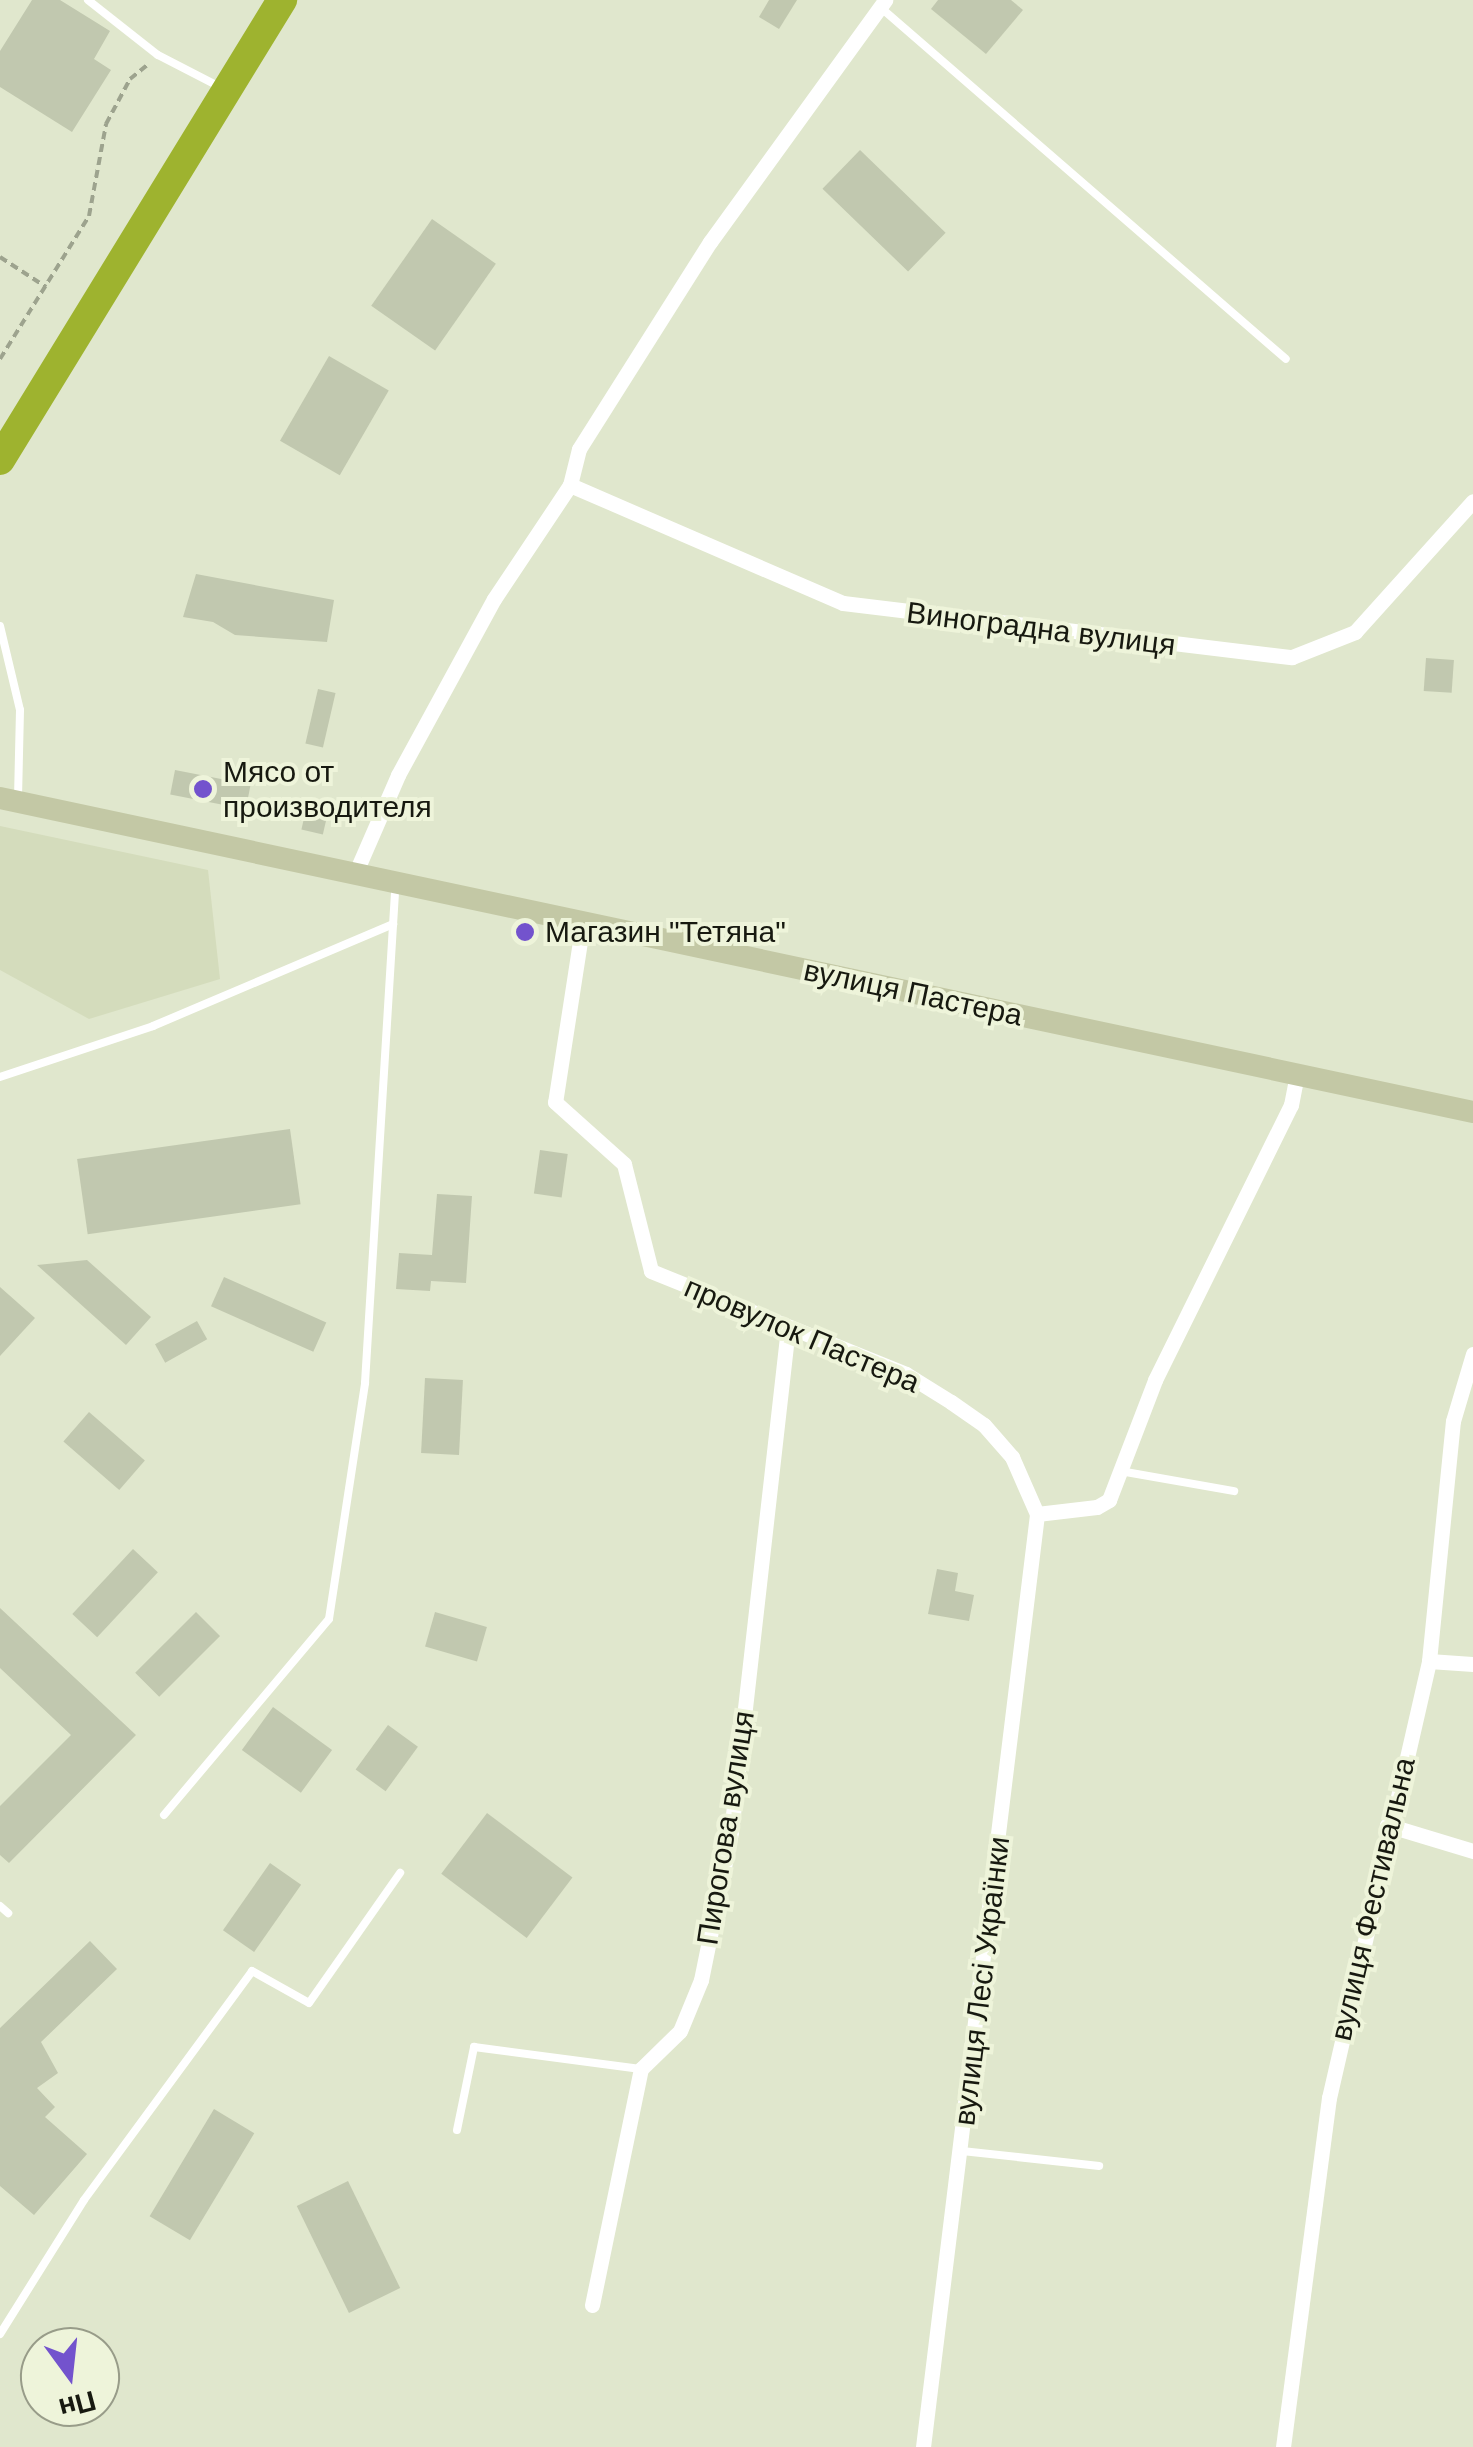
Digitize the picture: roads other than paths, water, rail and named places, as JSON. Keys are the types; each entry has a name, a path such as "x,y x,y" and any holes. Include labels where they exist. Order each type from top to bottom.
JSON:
{"highway":[{"path":"0,460 282,0"}],"street":[{"path":"355,874 398,775 494,599 570,484 579,449 710,242 882,4"},
{"name":"Виноградна вулиця","path":"570,484 843,603 1292,657 1355,632 1473,501"},
{"name":"вулиця Пастера","path":"9,800 1473,1112"},
{"name":"провулок Пастера","path":"583,922 554,1102 624,1164 651,1271 906,1374 984,1425 1012,1457 1037,1514"},
{"path":"1037,1514 1097,1508 1109,1500 1155,1380 1261,1172 1297,1075"},
{"name":"Пирогова вулиця","path":"641,2069 680,2031 701,1980 731,1832 788,1328"},
{"name":"вулиця Фестивальна","path":"1284,2447 1329,2098 1387,1825 1428,1661 1453,1421 1473,1354"},
{"name":"вулиця Лесі Українки","path":"924,2447 1037,1514"},
{"path":"1428,1661 1473,1664"},
{"path":"1387,1825 1473,1850"},
{"path":"592,2305 641,2069"}],"lane":[{"path":"88,0 158,56 226,90"},
{"path":"882,4 1286,359"},
{"path":"0,626 20,710 9,800"},
{"path":"164,1815 329,1619 365,1383 396,882"},
{"path":"0,1077 154,1026 393,924"},
{"path":"1120,1471 1234,1491"},
{"path":"0,2334 84,2200 252,1971 309,2003 400,1873"},
{"path":"0,1906 8,1913"},
{"path":"458,2130 474,2047 641,2069"},
{"path":"962,2151 1098,2166"}],"place":[{"name":"Мясо от производителя","path":"203,789"},
{"name":"Магазин \"Тетяна\"","path":"525,932"}]}
